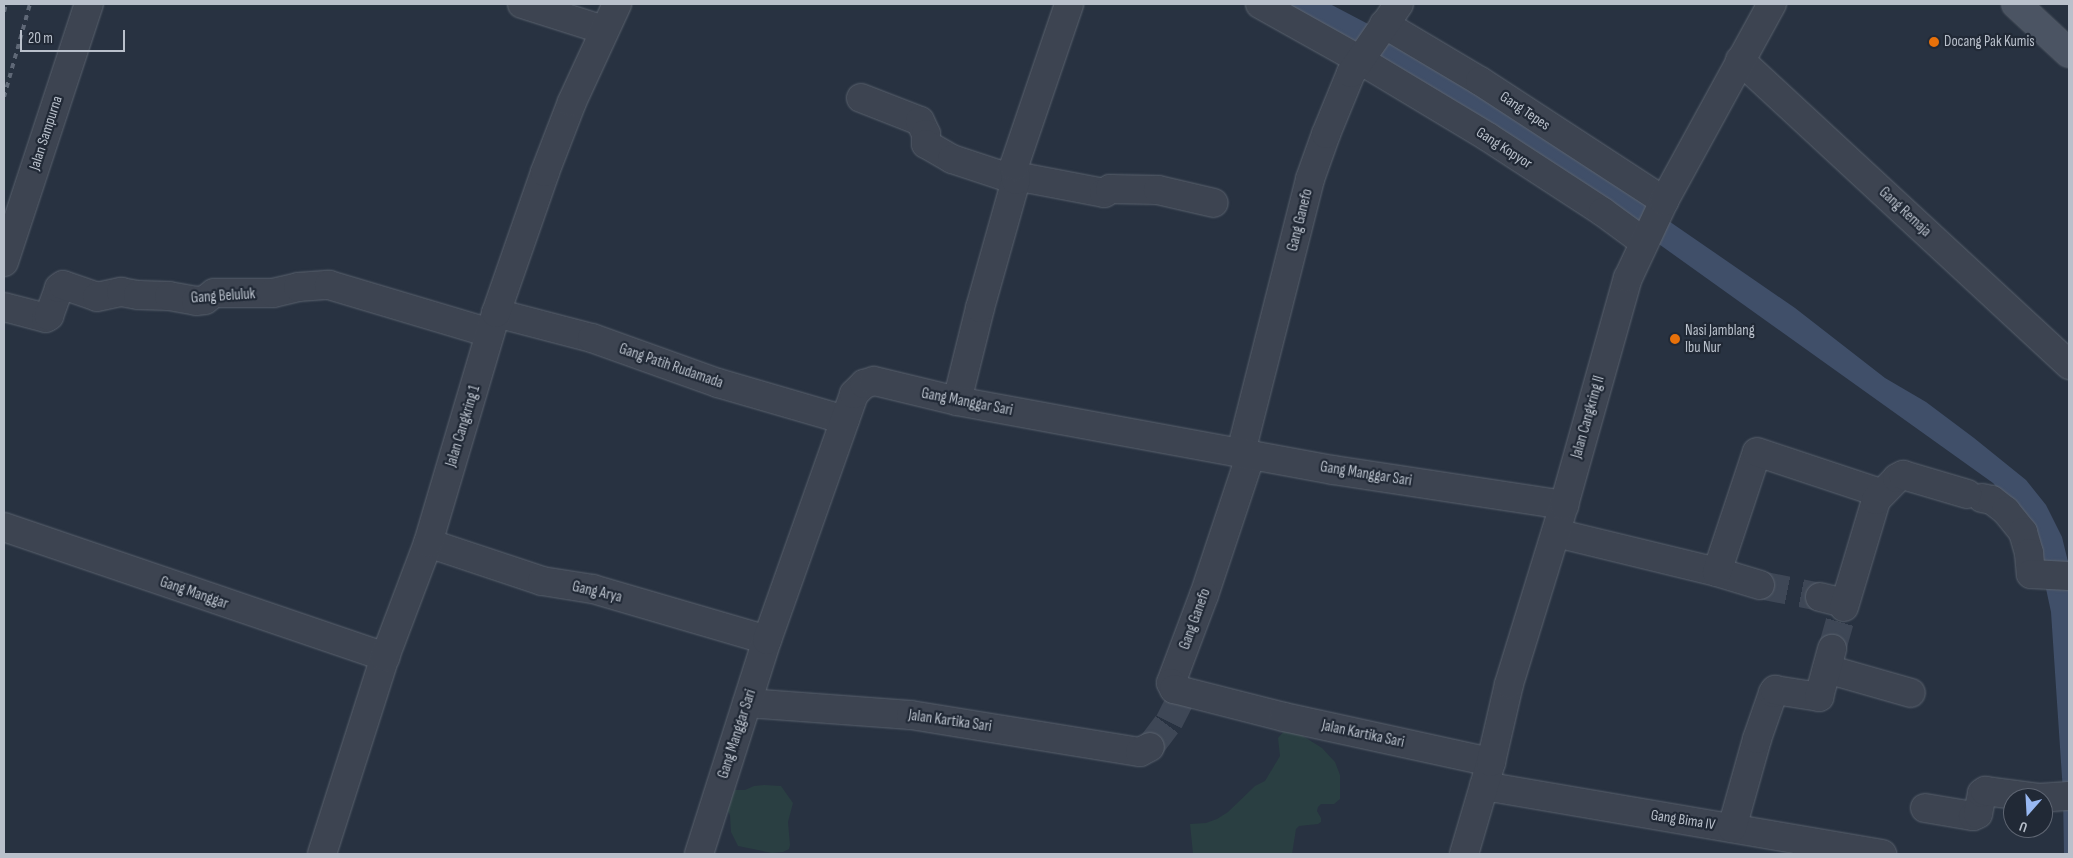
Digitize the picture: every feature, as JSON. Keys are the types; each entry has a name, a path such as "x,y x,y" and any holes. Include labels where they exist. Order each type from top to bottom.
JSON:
{"main road":[{"path":"2016,4 2069,53"}],"street":[{"name":"Jalan Sampurna","path":"4,262 89,4"},
{"path":"522,4 604,30"},
{"name":"Jalan Cangkring 1","path":"322,854 385,657 428,543 493,323 545,172 572,102 617,4"},
{"path":"957,401 980,308 1016,178 1014,166 1069,4"},
{"name":"Gang Kopyor","path":"1260,4 1362,56 1489,136 1645,240"},
{"name":"Jalan Cangkring II","path":"1464,854 1487,774 1509,684 1556,533 1628,278 1662,206 1772,4"},
{"name":"Gang Ganefo","path":"1182,696 1174,689 1171,683 1204,595 1246,453 1310,179 1343,91 1362,56 1388,19"},
{"name":"Gang Tepes","path":"1388,19 1509,105 1662,206"},
{"name":"Gang Remaja","path":"1740,60 2069,366"},
{"path":"861,98 920,121 926,134 926,144 952,159 1016,178 1104,193 1110,189 1158,190 1214,203"},
{"path":"1489,136 1509,105"},
{"name":"Gang Beluluk","path":"4,307 46,318 50,316 59,288 63,285 97,296 121,292 138,296 169,296 196,301 205,300 214,293 273,293 298,287 329,285 493,323"},
{"name":"Gang Patih Rudamada","path":"493,323 592,338 718,383 845,420"},
{"name":"Gang Manggar Sari","path":"699,854 767,640 854,394 864,384 874,381 957,401 1333,470 1564,505"},
{"path":"1717,572 1757,452 1759,451 1880,493"},
{"path":"1836,602 1876,500 1880,493 1903,475 1992,500 2006,511 2023,532 2029,553 2031,574 2056,576"},
{"name":"Gang Manggar","path":"4,527 385,657"},
{"path":"1556,533 1717,572 1760,585"},
{"name":"Gang Arya","path":"428,543 542,581 593,589 767,640"},
{"path":"1732,828 1757,739 1775,690 1817,698 1830,659 1911,693"},
{"name":"Jalan Kartika Sari","path":"1182,696 1487,774"},
{"name":"Jalan Kartika Sari","path":"747,703 911,715 1140,752 1150,747"},
{"name":"Gang Bima IV","path":"1487,774 1732,828 1882,854"},
{"path":"1926,808 1973,816 1978,814 1982,793 1985,791 2039,798 2065,796"}],"green space":[{"path":"1286,729 1298,733 1322,748 1335,762 1340,775 1340,799 1334,804 1321,804 1318,807 1317,811 1321,822 1299,826 1296,829 1292,854 1193,854 1190,824 1206,823 1217,819 1228,812 1255,786 1265,781 1280,756 1278,738"},
{"path":"754,786 781,786 793,803 788,822 790,845 789,849 783,852 772,853 738,846 731,832 730,815 725,806 729,794 735,790 745,790"}],"water":[{"path":"1282,4 1330,4 1370,25 1525,122 1795,308 1885,378 1926,402 2026,480 2046,505 2062,537 2069,566 2069,854 2064,854 2063,792 2051,612 2036,542 2009,501 1993,483 1635,227"}],"tunnel":[{"path":"1760,585 1820,597"},
{"path":"1832,649 1844,607"},
{"path":"1150,747 1169,722 1181,698"}],"railway":[{"path":"4,12 6,4"},
{"path":"4,97 30,4"}],"place":[{"name":"Docang Pak Kumis","path":"1934,42"},
{"name":"Nasi Jamblang Ibu Nur","path":"1675,339"}]}
